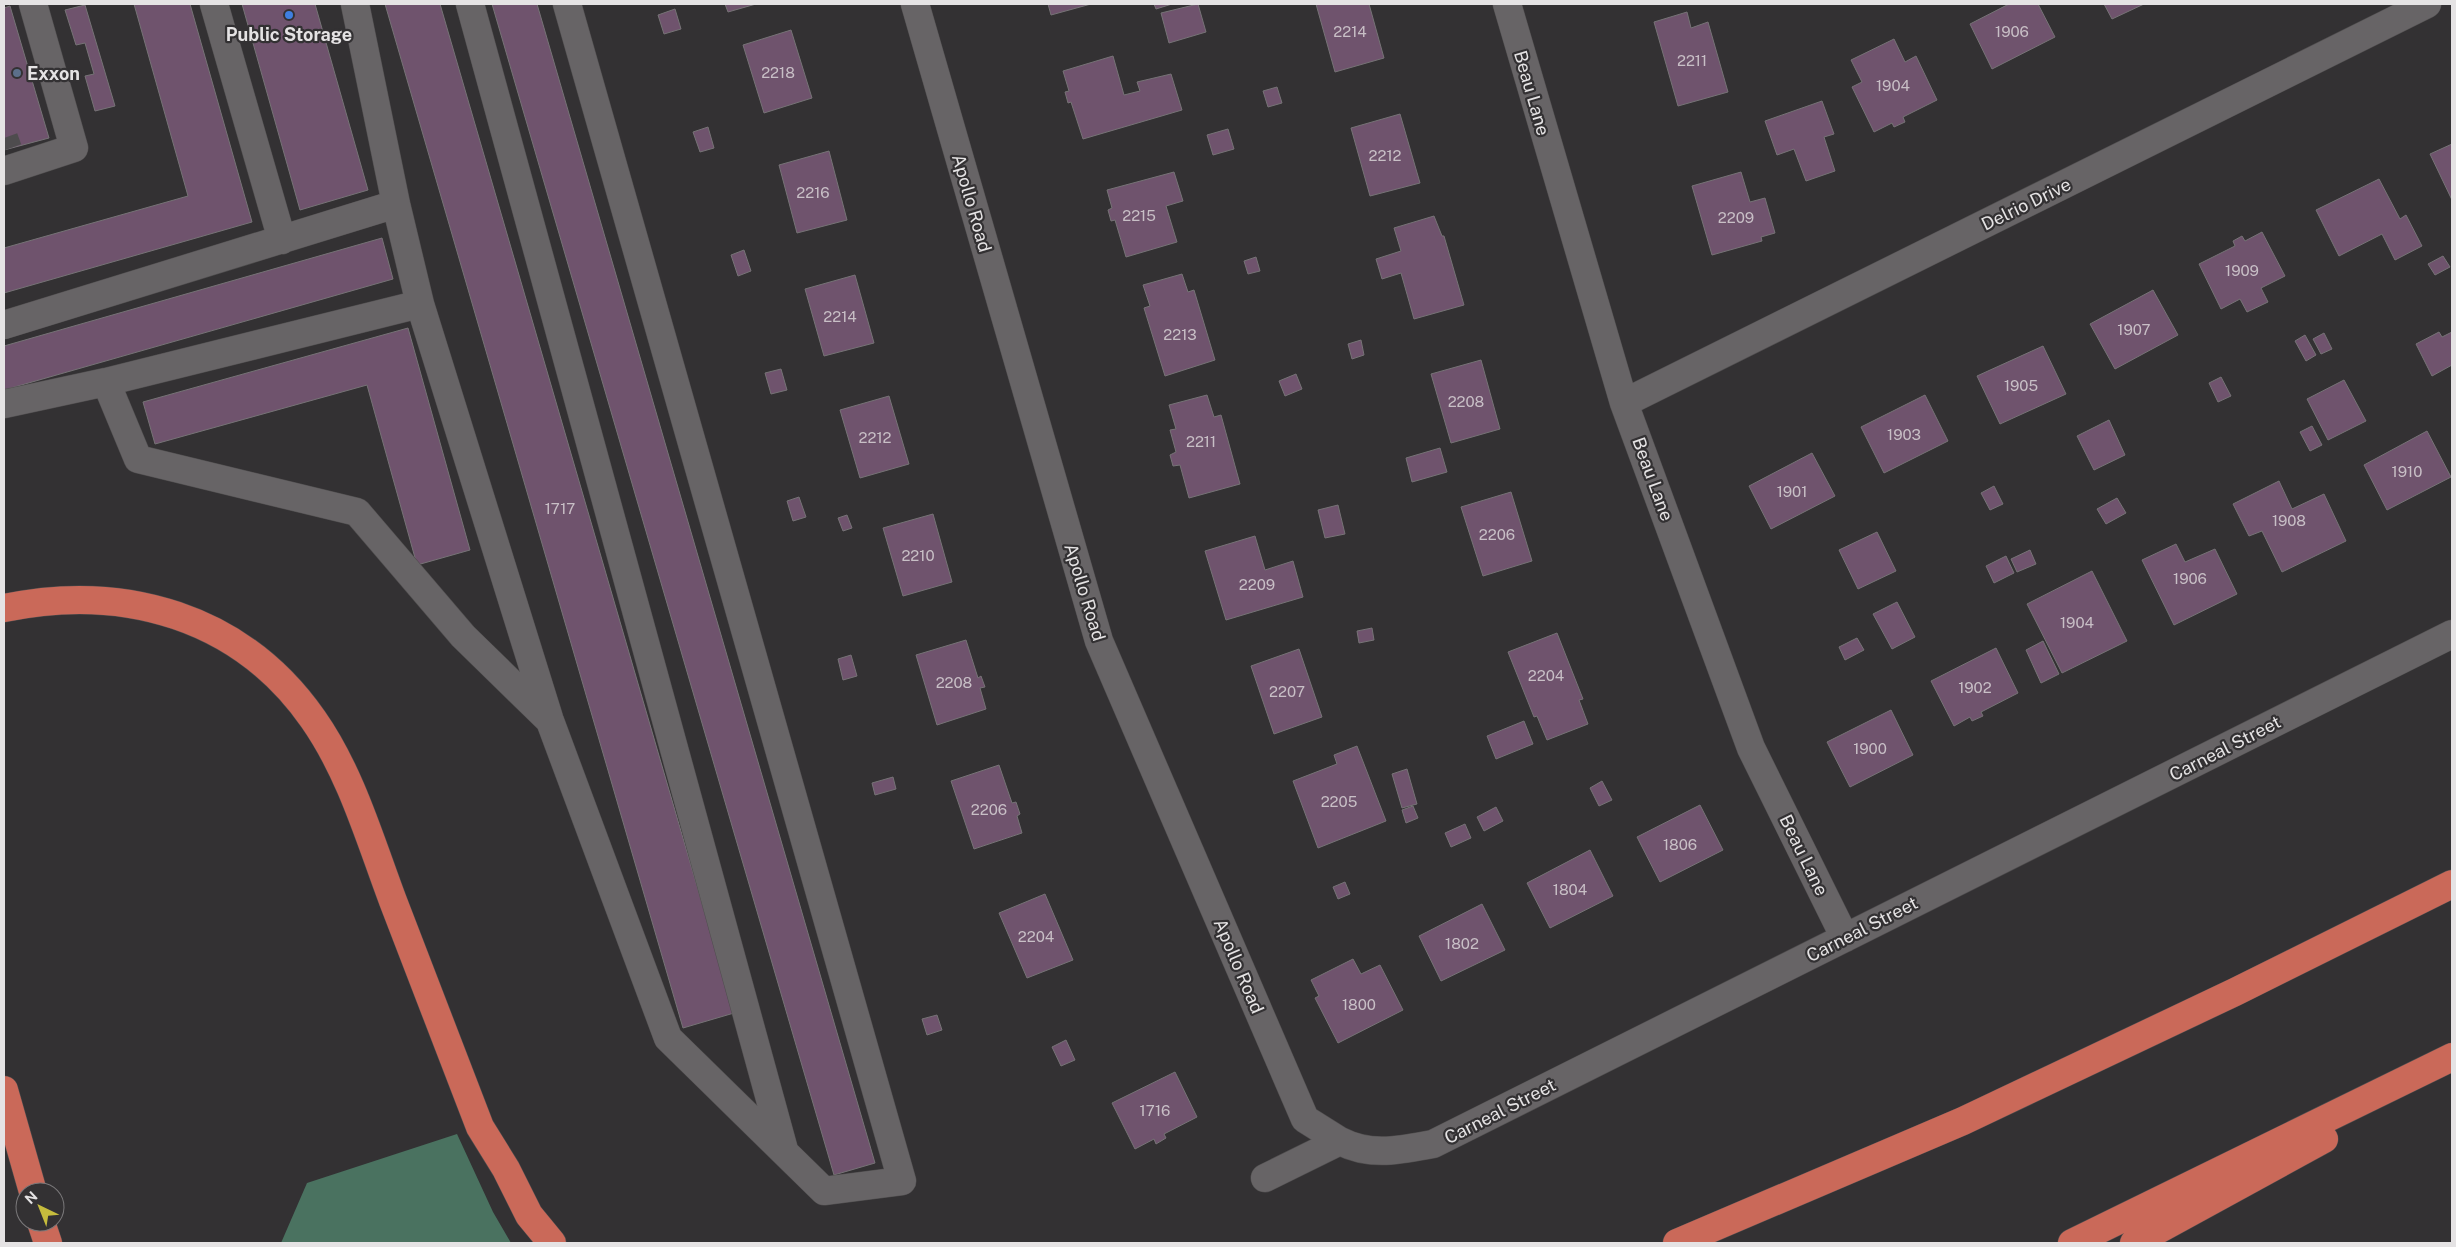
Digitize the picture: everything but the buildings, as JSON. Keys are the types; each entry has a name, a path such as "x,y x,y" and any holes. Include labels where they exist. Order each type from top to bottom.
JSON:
{"highway":[{"path":"4,608 62,600 99,600 134,604 168,612 222,635 247,651 293,695 323,736 353,796 480,1127 506,1169 529,1215 552,1243"},
{"path":"1677,1243 1963,1122 2235,992 2452,884"},
{"path":"2072,1243 2452,1057"},
{"path":"2134,1243 2316,1144 2452,1065"},
{"path":"4,1090 30,1182"}],"street":[{"path":"8,163 74,148 33,4"},
{"path":"214,4 282,240"},
{"path":"354,4 396,204 420,304 550,721 668,1038 824,1191 902,1181 567,4"},
{"path":"470,4 785,1152"},
{"name":"Apollo Road","path":"915,4 1099,641 1305,1119 1340,1141"},
{"name":"Beau Lane","path":"1507,4 1624,403 1752,748 1845,938"},
{"name":"Delrio Drive","path":"1624,403 2427,4"},
{"path":"4,325 396,204"},
{"path":"4,404 106,382 420,304"},
{"path":"106,382 138,459 357,512 463,636 550,721"},
{"name":"Carneal Street","path":"1340,1141 1353,1148 1383,1153 1433,1144 2452,634"},
{"path":"1265,1178 1340,1141"}],"green space":[{"path":"457,1134 493,1212 511,1243 281,1243 307,1183"}],"tunnel":[{"path":"4,138 8,149"}],"place":[{"name":"Public Storage","path":"289,15"},
{"name":"Exxon","path":"17,73"}]}
